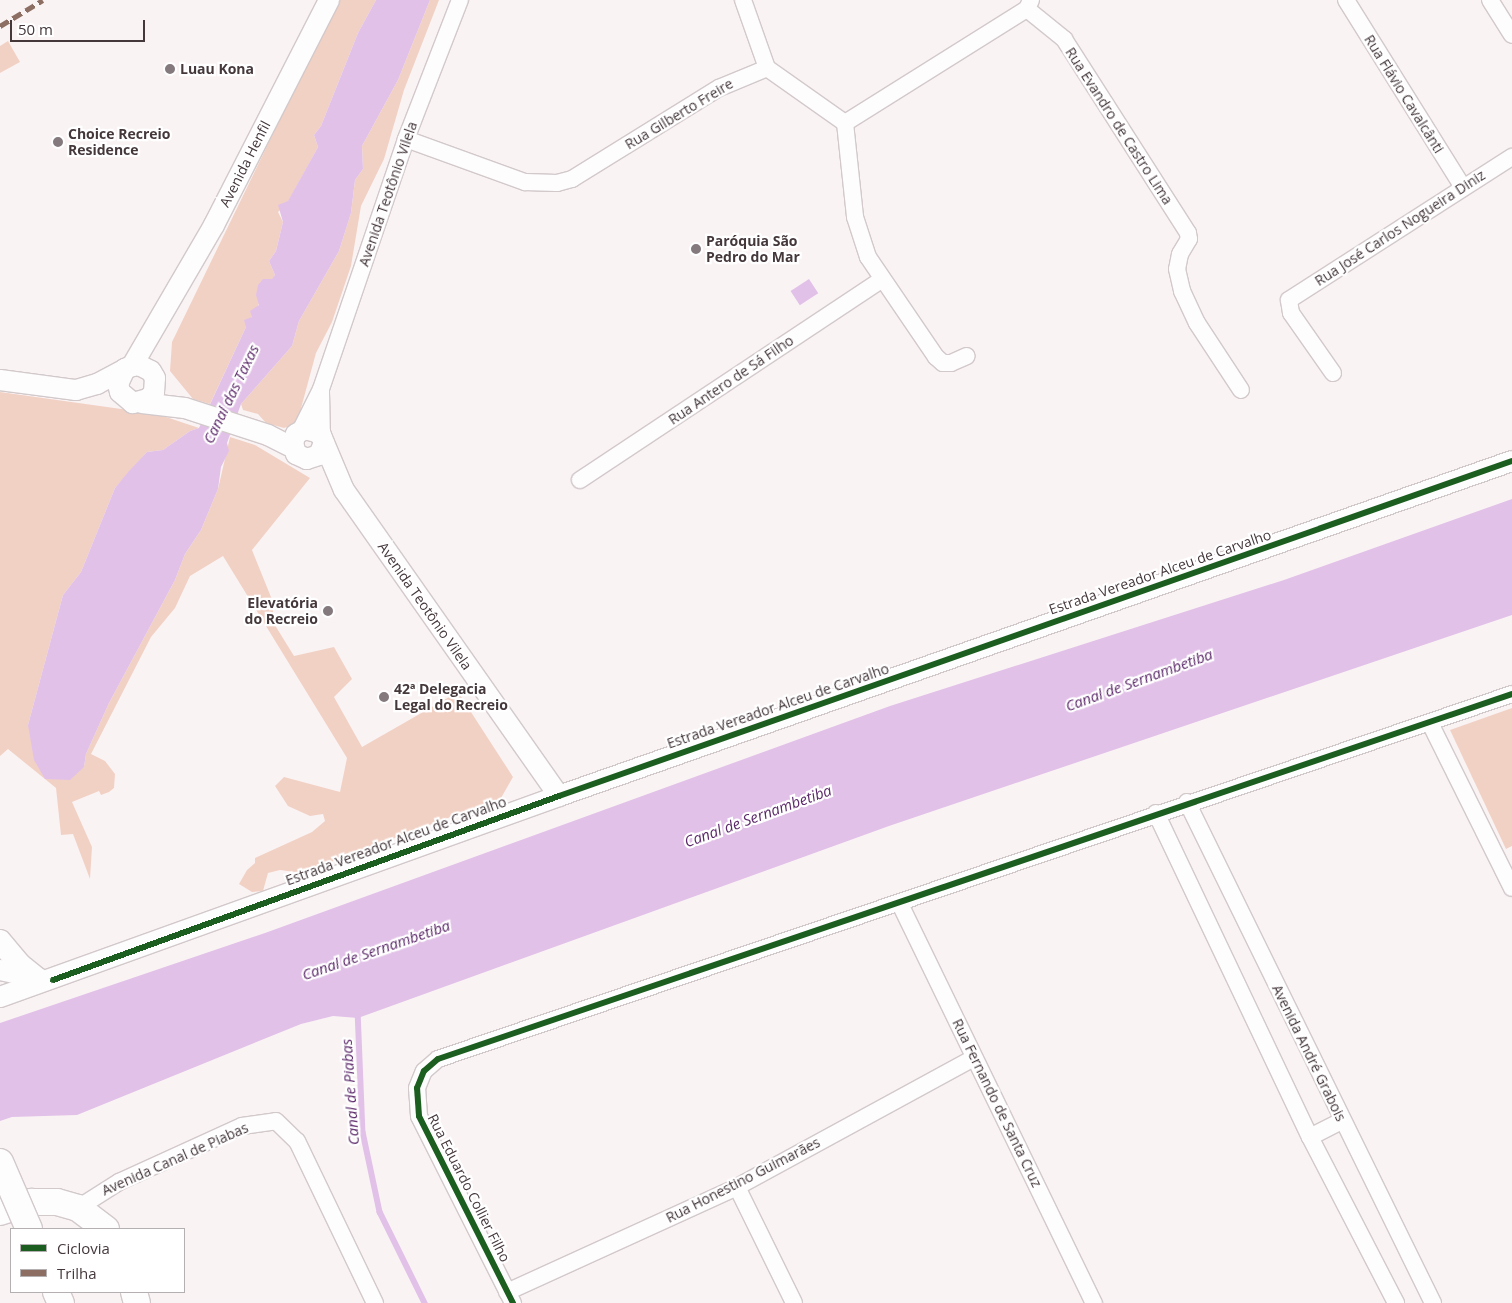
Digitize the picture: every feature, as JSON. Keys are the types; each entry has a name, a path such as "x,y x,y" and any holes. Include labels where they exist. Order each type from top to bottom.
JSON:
{"highway":[{"path":"0,1162 30,1228"},
{"path":"0,1212 31,1202 57,1202 78,1208 105,1228"}],"main road":[{"path":"0,941 19,964 45,979"}],"street":[{"name":"Avenida Henfil","path":"0,380 76,390 97,384 128,367 158,326 214,225 329,0"},
{"name":"Avenida Teotônio Vilela","path":"460,0 406,139 321,389 299,443 344,490 559,796"},
{"path":"743,0 767,68 845,123 855,217 868,258 881,280 943,363 967,356"},
{"name":"Rua Flávio Cavalcânti","path":"1346,0 1463,187"},
{"path":"1490,0 1512,36"},
{"path":"845,123 1029,4"},
{"name":"Rua Evandro de Castro Lima","path":"1029,4 1064,39 1188,234 1189,239 1180,254 1177,269 1186,299 1197,323 1241,390"},
{"name":"Rua Gilberto Freire","path":"406,139 524,182 558,183 572,179 719,88 767,68"},
{"name":"Rua José Carlos Nogueira Diniz","path":"1333,373 1292,313 1289,300 1512,157"},
{"name":"Rua Antero de Sá Filho","path":"580,480 881,280"},
{"name":"Avenida Henfil","path":"153,375 156,362 158,326"},
{"path":"194,410 139,365 128,367 118,384 120,392 133,402 194,410 299,443 319,455 323,440 310,429 299,443"},
{"path":"142,402 154,393 153,375"},
{"name":"Avenida Teotônio Vilela","path":"321,389 323,440 344,490"},
{"name":"Estrada Vereador Alceu de Carvalho","path":"0,997 45,979 559,796 1512,460"},
{"path":"900,904 1187,802 1430,723 1512,694"},
{"path":"1430,723 1507,863 1512,888"},
{"name":"Avenida André Grabois","path":"1187,802 1341,1121 1433,1303"},
{"path":"1156,813 1310,1137 1396,1303"},
{"name":"Rua Fernando de Santa Cruz","path":"900,904 1094,1303"},
{"name":"Rua Eduardo Collier Filho","path":"510,1298 419,1116 417,1088 424,1071 438,1059 900,904"},
{"path":"0,970 45,979"},
{"name":"Rua Honestino Guimarães","path":"510,1298 737,1187 974,1058"},
{"name":"Avenida Canal de Piabas","path":"78,1208 119,1182 242,1126 276,1121 297,1141 375,1303"},
{"path":"1310,1137 1341,1121"},
{"path":"737,1187 794,1303"}],"shaded area":[{"path":"338,0 376,0 358,33 321,126 314,135 318,147 288,202 278,212 283,222 276,251 269,261 275,275 246,327 210,404 193,399 170,371 172,342"},
{"path":"430,0 439,0 404,90 384,159 361,206 351,266 332,322 316,353 297,423 284,428 266,423 258,414 243,410 241,404 292,346 299,321 339,251 351,213 355,180 363,169 362,146 398,80"},
{"path":"8,41 20,62 0,73 0,46"},
{"path":"0,392 157,414 199,428 190,431 163,450 147,452 115,488 81,572 63,595 28,725 84,767 86,754 109,703 175,580 185,554 201,530 218,489 230,437 255,445 310,478 252,550 273,602 273,622 294,656 334,647 352,679 334,697 362,747 458,692 513,777 501,798 302,873 280,870 268,873 263,891 252,892 239,884 247,870 255,863 255,858 312,832 325,821 323,814 310,816 288,806 275,786 284,777 340,792 347,758 223,556 190,576 175,608 151,637 91,754 105,761 115,774 114,788 109,792 101,795 99,791 72,802 92,847 90,879 73,834 61,835 56,788 8,749 0,756"},
{"path":"1512,708 1512,846 1506,849 1450,730"}],"water":[{"name":"Canal das Taxas","path":"376,0 430,0 398,80 362,146 363,169 355,180 351,213 339,251 299,321 292,346 241,404 227,443 229,451 221,467 218,489 201,530 185,554 175,580 109,703 86,754 84,767 70,780 45,779 34,760 28,725 63,595 81,572 115,488 147,452 163,450 190,431 199,428 246,327 244,320 252,317 250,311 259,305 256,295 258,285 263,279 272,279 275,275 269,261 276,251 283,222 278,205 288,201 318,147 314,135 321,126 358,33"},
{"path":"809,279 818,293 800,305 791,291"},
{"name":"Canal de Sernambetiba","path":"1512,499 1512,615 889,826 358,1018 333,1016 301,1024 77,1115 12,1117 0,1121 0,1023 265,933 890,706 1284,580"}],"waterway":[{"name":"Canal de Piabas","path":"358,1010 363,1132 380,1212 425,1303"}],"marked path":[{"path":"0,26 43,0"}],"cycle path":[{"path":"53,980 559,796 1512,461"},
{"path":"513,1303 419,1116 417,1088 424,1071 438,1059 1512,694"}],"place":[{"name":"Luau Kona","path":"170,69"},
{"name":"Choice Recreio Residence","path":"58,142"},
{"name":"Paróquia São Pedro do Mar","path":"696,249"},
{"name":"Elevatória do Recreio","path":"328,611"},
{"name":"42ª Delegacia Legal do Recreio","path":"384,697"}]}
